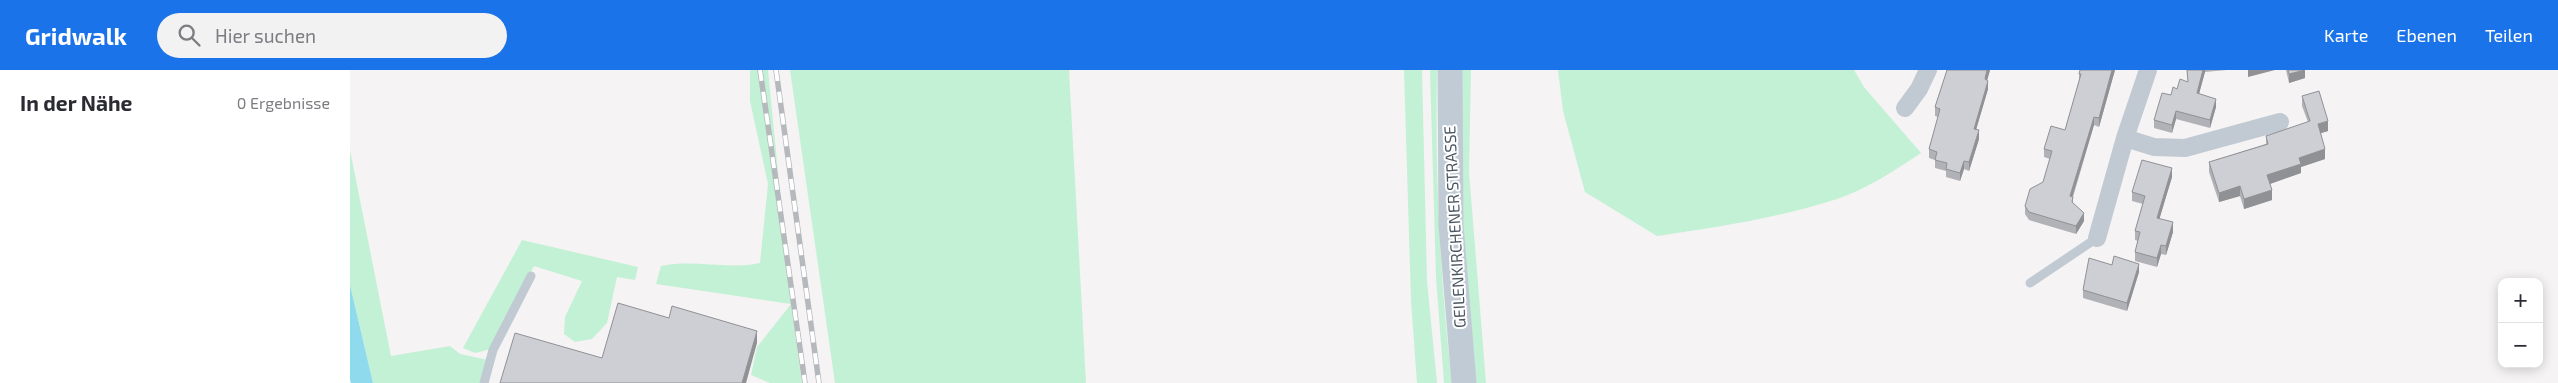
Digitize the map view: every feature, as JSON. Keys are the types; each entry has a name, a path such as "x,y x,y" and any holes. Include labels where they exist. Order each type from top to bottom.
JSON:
{"main road":[{"name":"GEILENKIRCHENER STRASSE","path":"1450,70 1451,225 1464,383"}],"street":[{"path":"1905,108 1928,70"},
{"path":"2097,238 2125,138 2148,70"},
{"path":"2125,138 2154,147 2185,148 2280,122"}],"lane":[{"path":"2030,283 2097,238"},
{"path":"484,383 493,350 531,276"}],"green space":[{"path":"750,70 768,70 791,304 656,284 661,266 673,264 748,265 760,263 768,184 750,101"},
{"path":"790,70 1069,70 1086,383 835,383"},
{"path":"1404,70 1422,70 1427,281 1437,383 1417,383 1411,301"},
{"path":"1430,70 1437,70 1439,227 1452,383 1444,383 1436,277"},
{"path":"1461,70 1471,70 1469,172 1486,383 1473,383 1460,223"},
{"path":"1558,70 1854,70 1864,87 1921,153 1870,185 1815,206 1770,217 1657,236 1585,192 1563,111"},
{"path":"350,150 391,356 450,346 460,354 488,360 489,383 373,383 350,285"},
{"path":"522,240 638,267 635,280 617,277 607,323 592,339 575,342 564,334 565,317 582,281 534,266 491,349 475,353 463,348"},
{"path":"791,304 802,383 770,383 751,375 757,347"}],"water":[{"path":"350,285 373,383 351,383 350,380"}],"building":[{"path":"1947,70 1987,70 1985,79 1988,81 1974,129 1979,130 1969,162 1964,161 1960,173 1946,169 1947,163 1935,160 1937,152 1929,149 1940,109 1935,107"},
{"path":"2080,70 2112,70 2099,118 2094,117 2070,196 2073,197 2072,202 2084,213 2076,226 2029,212 2025,206 2030,189 2043,182 2052,151 2044,149 2051,126 2065,130 2081,74 2079,74"},
{"path":"2187,70 2203,70 2197,93 2216,99 2210,120 2176,111 2172,125 2154,120 2162,93 2171,95 2173,87 2177,89 2180,79 2188,82"},
{"path":"2288,70 2305,70 2289,74"},
{"path":"2319,91 2328,121 2318,124 2325,149 2299,158 2301,164 2267,175 2272,190 2244,199 2240,186 2219,193 2209,162 2268,144 2266,136 2310,121 2302,96"},
{"path":"2142,160 2172,168 2157,218 2173,222 2166,246 2161,245 2157,258 2135,252 2140,232 2135,231 2145,196 2132,192"},
{"path":"2114,256 2139,264 2127,303 2083,290 2089,258 2112,265"},
{"path":"618,303 669,318 672,306 757,331 742,383 500,383 515,333 602,358"}],"railway":[{"path":"760,70 805,383"},
{"path":"776,70 819,383"}]}
